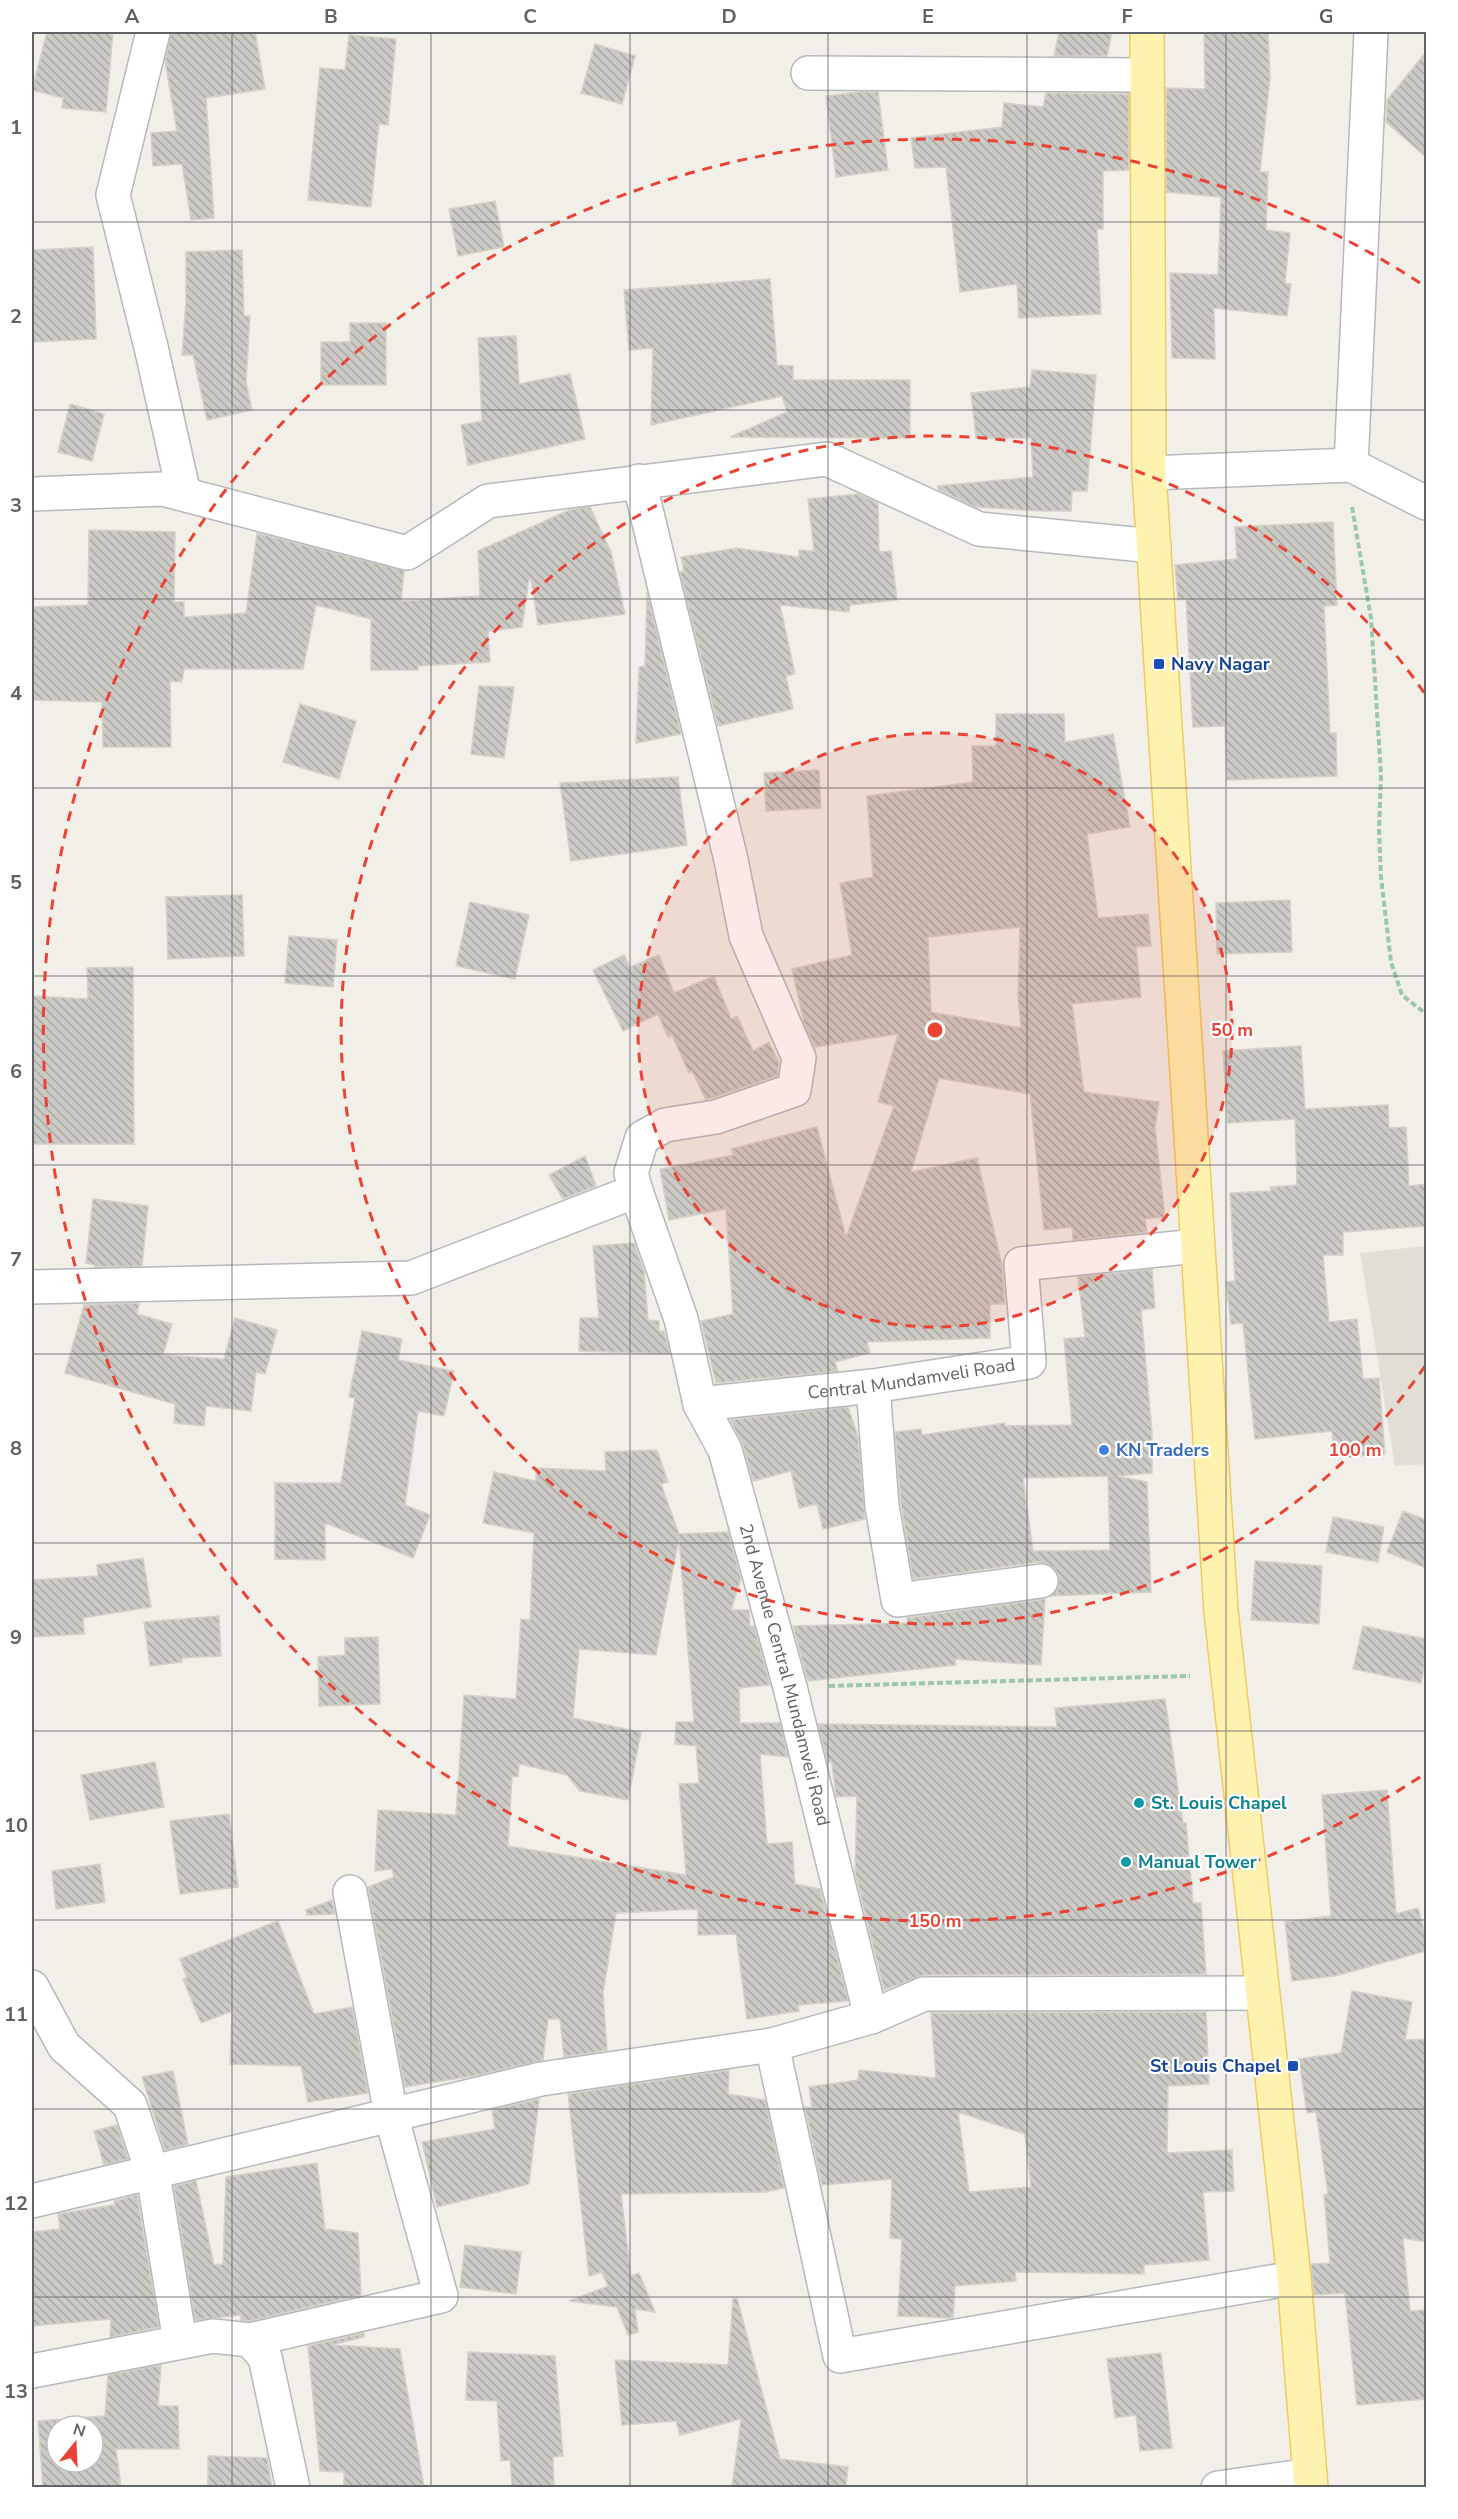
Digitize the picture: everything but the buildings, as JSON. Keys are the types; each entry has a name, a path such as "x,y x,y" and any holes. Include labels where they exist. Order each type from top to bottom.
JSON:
{"main road":[{"path":"1147,32 1149,473 1197,1246 1227,1675 1294,2278 1311,2481"}],"street":[{"path":"153,32 113,195 151,347 184,494"},
{"path":"1344,466 1371,32"},
{"path":"808,73 1146,75"},
{"path":"32,494 163,489 407,553 488,501 827,459 979,529 1154,546"},
{"path":"1149,473 1344,466 1426,503"},
{"name":"2nd Avenue Central Mundamveli Road","path":"639,482 731,860 746,936 799,1058 794,1090 716,1116 665,1125 642,1138 631,1173 681,1319 700,1404 725,1450 790,1687 871,2017"},
{"path":"32,1287 411,1278 636,1191"},
{"name":"Central Mundamveli Road","path":"700,1404 873,1386 1029,1362 1021,1264 1197,1246"},
{"path":"873,1386 882,1506 898,1600 1041,1581"},
{"path":"32,2371 213,2336 250,2340 441,2296 391,2115 350,1892"},
{"path":"32,1987 64,2046 130,2105 153,2174 180,2342"},
{"path":"32,2201 153,2174 541,2079 772,2045 871,2017 924,1994 1262,1993"},
{"path":"772,2045 840,2356 1294,2278"},
{"path":"250,2340 265,2357 293,2487"},
{"path":"1218,2487 1311,2481"}],"path":[{"path":"1344,466 1371,618 1381,775 1379,830 1381,877 1390,962 1402,995 1426,1014"},
{"path":"790,1687 1227,1675"}],"shaded area":[{"path":"1426,1246 1426,1464 1395,1466 1360,1253"}],"place":[{"name":"Navy Nagar","path":"1159,664"},
{"name":"KN Traders","path":"1104,1450"},
{"name":"St. Louis Chapel","path":"1139,1803"},
{"name":"Manual Tower","path":"1126,1862"},
{"name":"St Louis Chapel","path":"1293,2066"}]}
